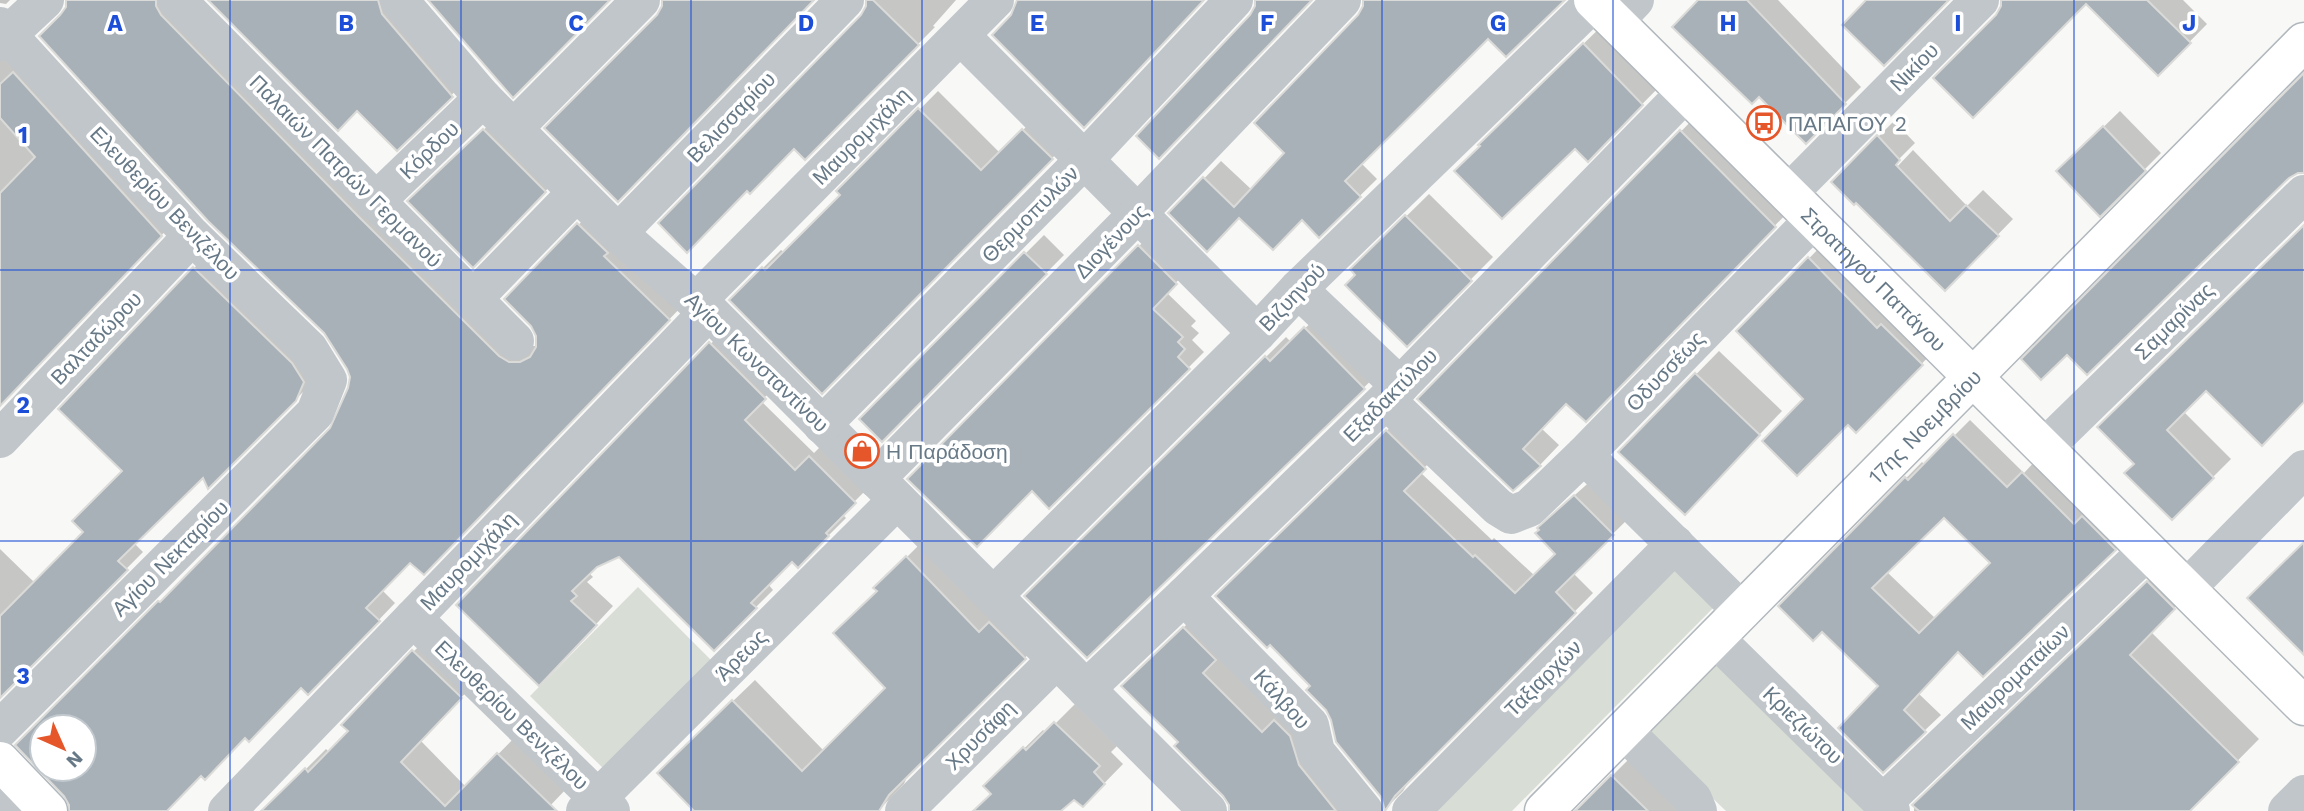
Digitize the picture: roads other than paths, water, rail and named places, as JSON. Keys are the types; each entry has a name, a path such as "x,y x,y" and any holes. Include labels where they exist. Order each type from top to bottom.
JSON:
{"street":[{"path":"3,34 45,0"},
{"name":"Παλαιών Πατρών Γερμανού","path":"177,0 515,341"},
{"name":"Αγίου Κωνσταντίνου","path":"399,0 483,98 576,193 703,306 1208,811"},
{"path":"514,128 641,0"},
{"name":"Βελισσαρίου","path":"618,233 845,0"},
{"name":"Μαυρομιχάλη","path":"227,811 413,618 703,306 995,0"},
{"name":"Θερμοπυλών","path":"822,425 1085,159 1234,0"},
{"name":"Διογένους","path":"887,489 1139,213 1342,0"},
{"name":"Νικίου","path":"1801,206 1980,0"},
{"name":"Στρατηγού Παπάγου","path":"1609,6 1685,92 2304,706"},
{"name":"Βιζυηνού","path":"993,596 1298,289 1609,6"},
{"name":"Ελευθερίου Βενιζέλου","path":"3,34 192,236 309,349 328,380"},
{"path":"961,36 1257,333"},
{"name":"17ης Νοεμβρίου","path":"1544,811 2304,42"},
{"name":"Εξαδακτύλου","path":"1086,689 1393,393 1685,92"},
{"name":"Κόρδου","path":"375,202 483,98"},
{"path":"473,299 576,193"},
{"name":"Σαμαρίνας","path":"2043,448 2304,194"},
{"name":"Οδυσσέως","path":"1393,393 1498,507 1511,515 1529,508 1584,454 1801,206"},
{"name":"Βαλταδώρου","path":"0,439 192,236"},
{"path":"1298,289 1393,393"},
{"name":"Αγίου Νεκταρίου","path":"0,729 315,413 328,380"},
{"path":"1584,454 1742,611"},
{"path":"2186,589 2304,469"},
{"name":"Άρεως","path":"598,807 887,489"},
{"name":"Ταξιαρχών","path":"1411,811 1675,544"},
{"name":"Μαυροματαίων","path":"1887,807 2147,551"},
{"name":"Κάλβου","path":"1184,596 1310,725 1316,752 1364,811"},
{"name":"Ελευθερίου Βενιζέλου","path":"413,618 598,807"},
{"name":"Κριεζιώτου","path":"1715,638 1887,807"},
{"name":"Χρυσάφη","path":"904,811 1056,660"},
{"path":"1623,730 1693,799 1698,811"},
{"path":"2287,811 2304,794"}],"place":[{"name":"ΠΑΠΑΓΟΥ 2","path":"1764,123"},
{"name":"Η Παράδοση","path":"862,451"}]}
